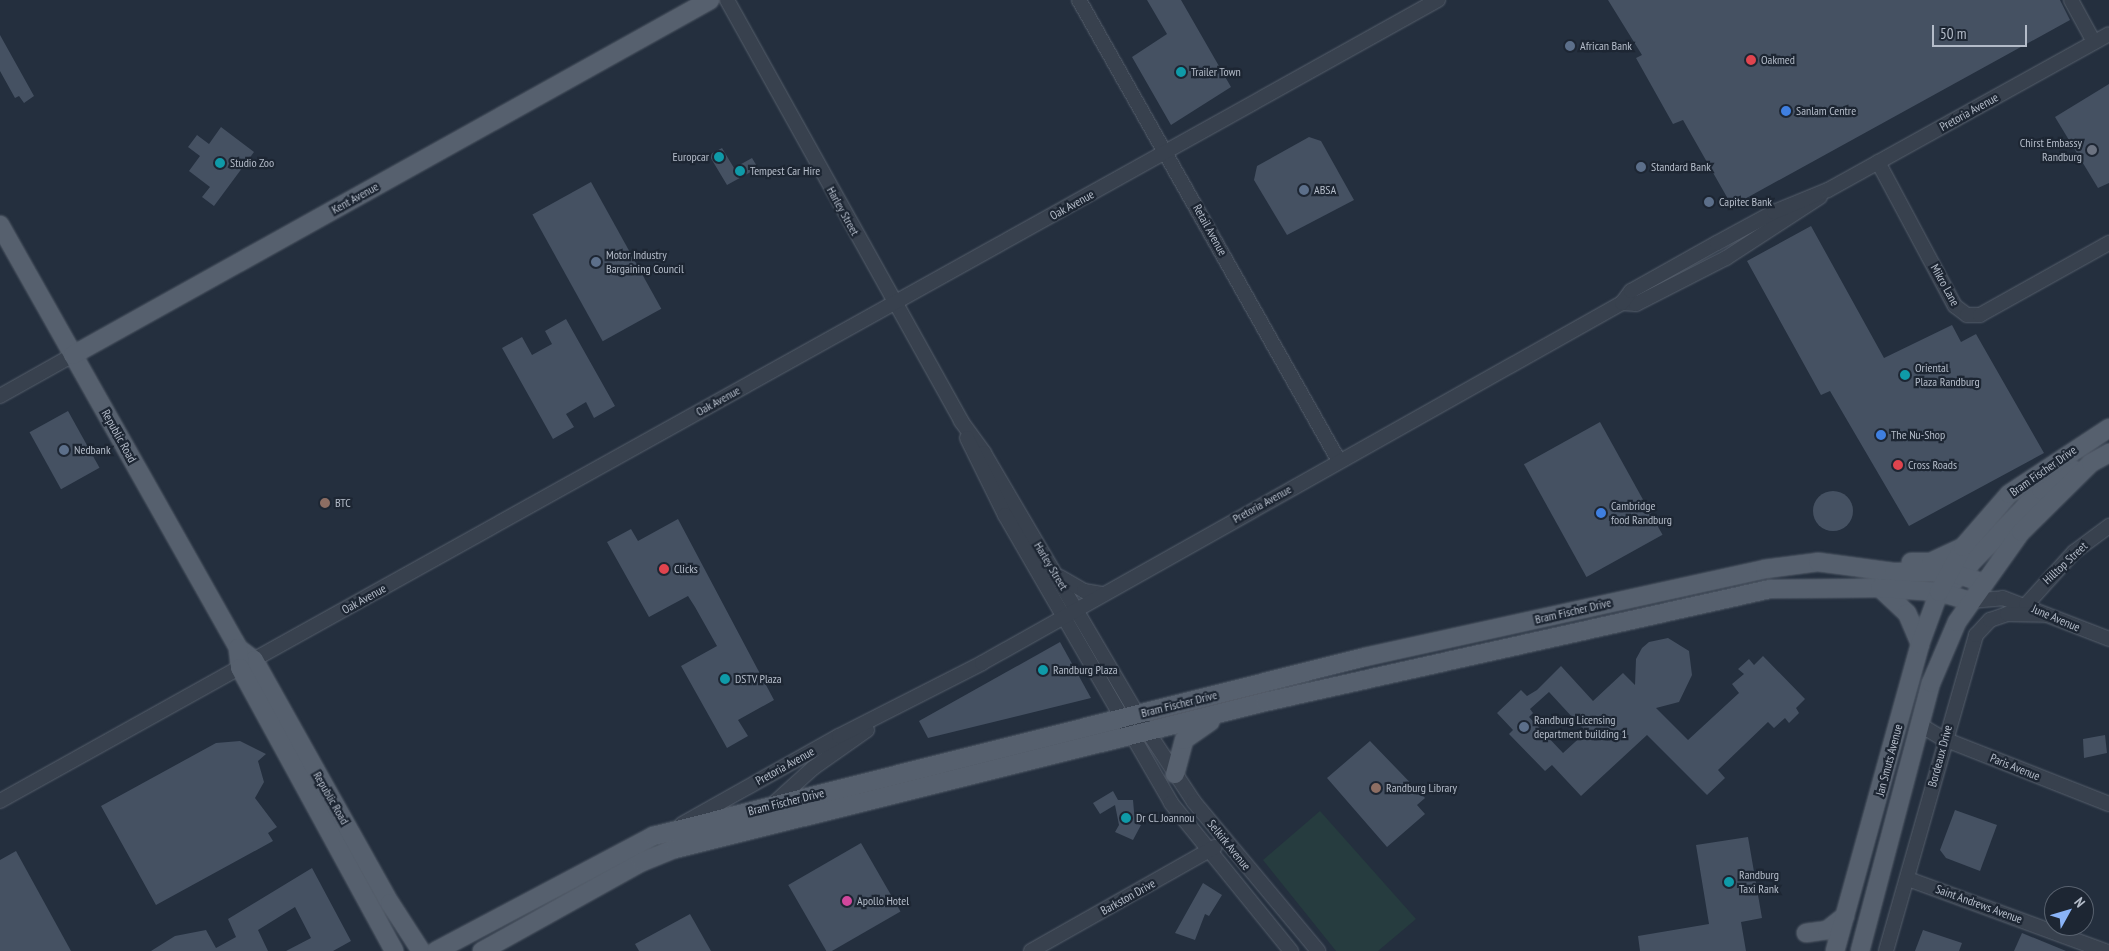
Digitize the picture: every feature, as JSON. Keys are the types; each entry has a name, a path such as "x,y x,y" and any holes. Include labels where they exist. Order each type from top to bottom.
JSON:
{"main road":[{"name":"Kent Avenue","path":"73,356 710,0"},
{"name":"Republic Road","path":"0,225 247,664 390,904 421,951"},
{"name":"Bram Fischer Drive","path":"1956,574 1963,547 2009,494 2109,428"},
{"name":"Bram Fischer Drive","path":"436,951 634,845 670,831 1365,657 1765,568 1818,562 1894,572 1956,574 1983,583 2021,532 2091,463 2109,453"},
{"path":"1956,574 2041,490 2091,463"},
{"path":"1818,562 1930,562 1963,547"},
{"name":"Jan Smuts Avenue","path":"1835,951 1920,644 1939,592 1956,574"},
{"name":"Jan Smuts Avenue","path":"1860,951 1922,726 1931,683 1944,647 1983,583"},
{"name":"Bram Fischer Drive","path":"482,951 642,862 749,829 1129,735 1770,589 1880,588 1939,592 1971,600"},
{"path":"1880,588 1907,614 1920,644"},
{"name":"Republic Road","path":"247,664 394,951"},
{"path":"1175,774 1184,740 1226,714"},
{"path":"1806,934 1827,930 1845,916"}],"street":[{"name":"Harley Street","path":"727,0 961,421 984,453 1148,732"},
{"name":"Retail Avenue","path":"1079,0 1168,153 1339,461"},
{"path":"2071,0 2094,42"},
{"name":"Oak Avenue","path":"0,800 894,303 1168,153 1438,1"},
{"name":"Pretoria Avenue","path":"670,831 839,736 902,706 1622,303 1636,304 1726,258 1789,221 1828,190 2109,34"},
{"name":"Mikro Lane","path":"1878,162 1955,306 1967,316 1980,315 2109,243"},
{"name":"Kent Avenue","path":"0,396 73,356"},
{"name":"Harley Street","path":"961,421 975,458 1120,719"},
{"name":"Hilltop Street","path":"2026,605 2074,552 2109,526"},
{"path":"1055,573 1077,588 1102,594"},
{"name":"June Avenue","path":"1983,583 2004,598 2026,605 2109,640"},
{"name":"June Avenue","path":"1971,600 2004,598"},
{"name":"Bordeaux Drive","path":"1886,951 1908,879 1944,739 1976,635 1990,620 2007,614 2046,615"},
{"name":"Pretoria Avenue","path":"749,829 813,768 902,706"},
{"name":"Selkirk Avenue","path":"1120,719 1171,804 1208,852 1291,951"},
{"name":"Paris Avenue","path":"1922,726 1944,739 2109,804"},
{"name":"Selkirk Avenue","path":"1148,732 1175,774 1224,840 1318,951"},
{"name":"Barkston Drive","path":"1031,951 1208,852 1224,840"},
{"name":"Saint Andrews Avenue","path":"1908,879 2105,951"}],"green space":[{"path":"1320,811 1416,919 1378,951 1336,951 1263,860"}],"building":[{"name":"Trailer Town","path":"1147,0 1181,0 1231,87 1171,125 1132,57 1167,34"},
{"name":"Sanlam Centre","path":"1608,0 2060,0 2070,20 1732,206 1683,120 1673,124 1636,58 1642,55"},
{"path":"0,35 34,96 24,103 19,96 15,98 0,71"},
{"name":"Chirst Embassy Randburg","path":"2109,84 2109,183 2098,188 2055,117"},
{"name":"Studio Zoo","path":"221,127 254,152 214,206 202,197 210,187 189,171 200,156 188,147 197,135 209,144"},
{"name":"ABSA","path":"1309,137 1321,141 1354,200 1287,235 1254,180 1257,166"},
{"path":"722,148 734,168 752,158 758,168 727,185 709,155"},
{"name":"Motor Industry Bargaining Council","path":"591,182 661,309 603,341 532,214"},
{"name":"Oriental Plaza Randburg","path":"1811,226 1884,358 1952,325 1961,342 1976,334 2044,453 1909,526 1830,391 1821,395 1747,261"},
{"path":"566,319 615,406 594,418 586,402 566,414 574,427 553,439 502,348 522,337 532,355 552,344 545,331"},
{"name":"Nedbank","path":"68,411 100,468 61,489 30,432"},
{"name":"Cambridge food Randburg","path":"1600,422 1663,535 1586,577 1524,464"},
{"path":"1837,491 1844,494 1850,500 1853,511 1852,519 1844,528 1837,531 1829,531 1822,528 1814,519 1813,507 1816,500 1825,492"},
{"path":"678,519 774,700 738,720 748,736 727,748 681,666 717,646 695,607 688,596 649,617 607,542 631,529 638,541"},
{"path":"1668,638 1689,651 1692,675 1679,702 1656,708 1688,740 1739,693 1732,684 1744,674 1738,669 1749,659 1754,665 1763,656 1805,699 1796,708 1799,713 1789,723 1785,718 1774,728 1768,722 1718,770 1725,778 1707,795 1647,735 1581,796 1552,765 1545,771 1509,734 1513,730 1497,713 1521,690 1527,696 1537,690 1561,666 1593,701 1623,673 1635,685 1636,659 1642,648 1649,642","holes":["1549,692 1586,732 1563,753 1529,717 1533,713 1530,709"]},
{"name":"Randburg Plaza","path":"1060,642 1091,698 928,738 919,721"},
{"path":"2105,735 2107,753 2084,758 2083,739"},
{"path":"240,741 266,754 258,761 264,782 255,798 277,827 268,833 273,841 156,905 101,806 216,743"},
{"name":"Randburg Library","path":"1370,741 1425,798 1417,805 1425,814 1387,847 1327,778"},
{"name":"Dr CL Joannou","path":"1113,791 1118,800 1133,800 1135,823 1141,825 1133,840 1115,832 1119,825 1115,805 1100,814 1093,803"},
{"path":"1955,810 1997,825 1980,871 1946,858 1940,850"},
{"name":"Randburg Taxi Rank","path":"1748,837 1762,918 1741,922 1746,951 1640,951 1638,936 1709,924 1696,845"},
{"name":"Apollo Hotel","path":"861,843 900,911 832,951 826,951 788,885"},
{"path":"16,851 71,951 0,951 0,860"},
{"path":"312,868 351,941 333,951 286,951 311,938 295,907 258,930 268,951 151,951 175,936 206,930 216,948 236,937 228,919"},
{"path":"1203,883 1222,895 1209,916 1205,914 1195,940 1175,933"},
{"path":"690,914 711,951 639,951 635,944"},
{"path":"1923,930 1962,943 1959,951 1915,951"},
{"path":"2022,933 2066,951 2014,951"}],"place":[{"name":"African Bank","path":"1570,46"},
{"name":"Oakmed","path":"1751,60"},
{"name":"Trailer Town","path":"1181,72"},
{"name":"Sanlam Centre","path":"1786,111"},
{"name":"Chirst Embassy Randburg","path":"2092,150"},
{"name":"Europcar","path":"719,157"},
{"name":"Studio Zoo","path":"220,163"},
{"name":"Standard Bank","path":"1641,167"},
{"name":"Tempest Car Hire","path":"740,171"},
{"name":"ABSA","path":"1304,190"},
{"name":"Capitec Bank","path":"1709,202"},
{"name":"Motor Industry Bargaining Council","path":"596,262"},
{"name":"Oriental Plaza Randburg","path":"1905,375"},
{"name":"The Nu-Shop","path":"1881,435"},
{"name":"Nedbank","path":"64,450"},
{"name":"Cross Roads","path":"1898,465"},
{"name":"BTC","path":"325,503"},
{"name":"Cambridge food Randburg","path":"1601,513"},
{"name":"Clicks","path":"664,569"},
{"name":"Randburg Plaza","path":"1043,670"},
{"name":"DSTV Plaza","path":"725,679"},
{"name":"Randburg Licensing department building 1","path":"1524,727"},
{"name":"Randburg Library","path":"1376,788"},
{"name":"Dr CL Joannou","path":"1126,818"},
{"name":"Randburg Taxi Rank","path":"1729,882"},
{"name":"Apollo Hotel","path":"847,901"}]}
